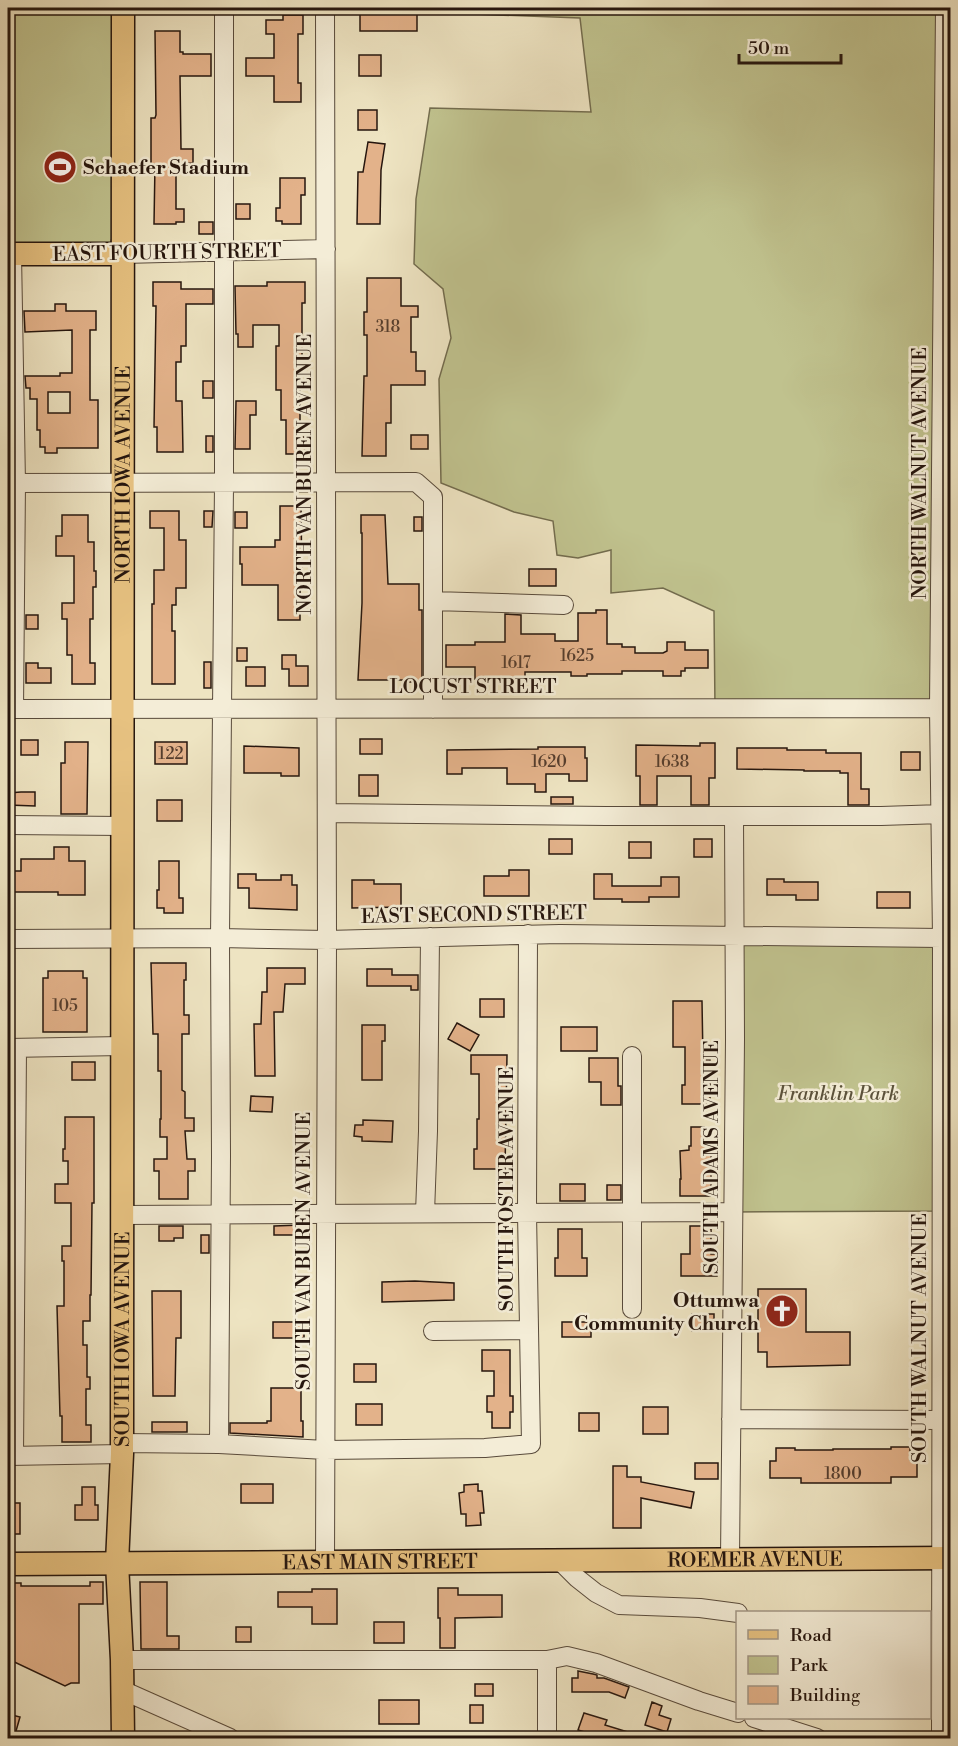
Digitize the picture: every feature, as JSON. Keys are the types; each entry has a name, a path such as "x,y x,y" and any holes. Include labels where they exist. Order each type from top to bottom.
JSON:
{"main road":[{"name":"NORTH IOWA AVENUE","path":"122,940 123,8"},
{"name":"EAST FOURTH STREET","path":"10,254 123,254"},
{"name":"SOUTH IOWA AVENUE","path":"122,940 122,1448 117,1563 123,1738"},
{"name":"ROEMER AVENUE","path":"559,1560 946,1558"},
{"name":"EAST MAIN STREET","path":"8,1564 559,1560"}],"street":[{"path":"219,1444 225,252 224,8"},
{"name":"NORTH VAN BUREN AVENUE","path":"325,8 327,940"},
{"name":"NORTH WALNUT AVENUE","path":"942,938 939,708 945,8"},
{"name":"EAST FOURTH STREET","path":"123,254 326,249"},
{"path":"10,254 11,710"},
{"path":"12,483 416,482 433,497 433,709"},
{"path":"433,601 564,604"},
{"name":"LOCUST STREET","path":"11,710 939,708"},
{"path":"327,813 734,816 942,814"},
{"name":"SOUTH ADAMS AVENUE","path":"730,1559 734,816"},
{"path":"8,825 122,826"},
{"name":"EAST SECOND STREET","path":"8,939 327,940 528,934 942,938"},
{"name":"SOUTH FOSTER AVENUE","path":"325,1450 484,1448 531,1444 527,1213 528,934"},
{"path":"424,1214 428,1131 430,937"},
{"name":"SOUTH WALNUT AVENUE","path":"941,1738 940,1670 946,1558 941,1420 946,1147 942,938"},
{"name":"SOUTH VAN BUREN AVENUE","path":"325,1562 327,940"},
{"path":"122,1046 12,1048 11,1456 219,1444 325,1450"},
{"path":"632,1056 633,1309"},
{"path":"122,1215 733,1212"},
{"path":"433,1331 529,1330"},
{"path":"731,1419 941,1420"},
{"path":"559,1560 596,1593 619,1605 700,1608 736,1613"},
{"path":"122,1660 547,1660 567,1656 596,1663 736,1712"},
{"path":"547,1660 547,1738"},
{"path":"122,1690 230,1738"},
{"path":"757,1719 817,1738"}],"green space":[{"name":"Schaefer Stadium","path":"8,8 112,8 112,238 110,244 8,248"},
{"path":"460,8 950,8 950,710 939,708 715,708 714,611 663,588 611,593 611,550 578,558 557,555 553,521 514,512 441,483 439,379 451,338 443,289 414,264 416,199 430,108 591,112 580,18 473,14"},
{"name":"Franklin Park","path":"734,935 942,938 941,1211 733,1212"}],"building":[{"path":"360,14 417,14 417,31 360,31"},
{"path":"283,15 303,15 303,34 298,34 298,83 301,83 301,102 274,102 274,76 246,76 246,58 274,58 274,34 266,34 266,20 283,20"},
{"path":"155,31 180,31 180,52 183,54 211,54 211,76 180,76 181,149 193,149 193,163 176,164 176,209 184,209 184,222 176,222 176,224 154,224 155,164 151,164 151,118 155,118 156,115"},
{"path":"359,55 381,55 381,76 359,76"},
{"path":"358,110 377,110 377,130 358,130"},
{"path":"368,142 385,144 381,170 380,224 357,224 358,172 363,172"},
{"path":"280,178 305,178 305,195 301,195 301,224 282,224 282,221 276,221 276,208 280,208"},
{"path":"236,204 250,204 250,219 236,219"},
{"path":"199,222 213,222 213,234 199,234"},
{"path":"367,278 401,278 401,306 418,306 418,317 411,317 411,352 416,352 416,371 425,371 425,385 391,385 391,423 386,423 386,456 362,456 364,376 367,376 367,335 364,335 364,312 367,312"},
{"path":"153,282 181,282 181,289 213,289 213,304 186,304 186,346 181,346 181,362 176,362 176,401 182,401 183,452 157,452 157,427 154,427 156,306 153,306"},
{"path":"267,282 305,282 305,303 302,303 302,356 300,356 300,437 305,437 305,454 286,454 286,420 281,420 281,390 276,390 276,346 279,346 279,325 253,325 253,347 238,347 235,286 267,286"},
{"path":"55,304 66,304 66,311 96,311 96,330 90,330 90,400 98,400 98,448 57,448 57,453 45,453 45,447 40,447 40,430 37,430 37,399 30,399 30,388 26,388 25,376 60,376 60,373 72,373 72,330 25,332 24,311 55,311","holes":["48,392 70,392 70,413 48,413"]},
{"path":"203,381 213,381 213,398 203,398"},
{"path":"236,401 256,401 256,415 250,415 250,449 235,449"},
{"path":"411,435 428,435 428,449 411,449"},
{"path":"206,436 213,436 213,452 206,452"},
{"path":"280,506 301,506 300,620 278,620 278,585 242,585 240,547 275,547 275,540 280,540"},
{"path":"150,511 179,511 179,540 186,540 186,588 176,588 176,605 172,605 172,631 175,631 175,684 152,684 154,570 164,570 164,528 150,528"},
{"path":"204,511 213,511 212,527 204,527"},
{"path":"235,512 247,512 247,528 235,528"},
{"path":"62,515 88,515 88,542 94,542 96,587 93,587 93,619 90,619 90,663 95,663 95,684 72,684 72,655 67,655 67,619 62,619 62,603 74,603 74,556 56,556 56,536 62,536"},
{"path":"361,515 385,515 388,584 419,584 419,610 422,610 422,682 358,680 362,603"},
{"path":"414,517 422,517 422,531 414,531"},
{"path":"529,569 556,569 556,586 529,586"},
{"path":"596,610 607,610 607,644 635,647 635,653 663,653 667,651 667,642 685,642 685,650 708,650 708,668 685,668 685,671 681,671 681,676 663,676 663,671 622,671 622,674 587,674 587,676 571,676 571,672 525,672 525,677 475,679 475,667 446,667 446,645 505,642 505,614 521,615 521,634 555,634 555,641 578,641 578,613 596,613"},
{"path":"26,615 38,615 38,629 26,629"},
{"path":"237,648 247,648 247,661 237,661"},
{"path":"282,655 296,655 296,666 308,666 308,686 289,686 289,669 282,669"},
{"path":"204,662 211,662 211,688 204,688"},
{"path":"26,663 38,663 38,668 51,668 51,683 26,683"},
{"path":"246,667 265,667 265,686 246,686"},
{"path":"360,739 382,739 382,754 360,754"},
{"path":"21,740 38,740 38,755 21,755"},
{"path":"65,742 88,742 87,814 61,814 61,763 65,763"},
{"path":"155,742 187,742 187,764 155,764"},
{"path":"700,743 715,743 715,778 709,778 709,805 691,805 691,776 657,776 657,805 640,805 640,776 636,776 636,745 700,746"},
{"path":"244,746 299,748 299,776 281,776 281,773 244,773"},
{"path":"538,747 585,747 587,781 569,781 569,774 546,774 546,792 535,792 535,784 507,784 507,768 462,768 462,774 447,774 447,750 538,749"},
{"path":"737,748 787,748 787,750 826,750 826,753 861,753 861,789 869,789 869,805 848,805 848,773 737,769"},
{"path":"901,752 920,752 920,770 901,770"},
{"path":"359,775 378,775 378,796 359,796"},
{"path":"35,792 35,806 8,805 8,793"},
{"path":"551,797 573,797 573,804 551,804"},
{"path":"157,800 182,800 182,821 157,821"},
{"path":"549,839 572,839 572,854 549,854"},
{"path":"694,839 712,839 712,857 694,857"},
{"path":"629,842 651,842 651,858 629,858"},
{"path":"54,847 69,847 69,861 85,861 85,895 58,895 58,892 8,892 8,871 21,871 21,859 54,859"},
{"path":"159,861 179,861 179,898 183,898 183,913 164,913 164,908 157,908"},
{"path":"509,870 529,870 529,896 484,896 484,876 509,876"},
{"path":"238,874 256,874 256,880 281,880 281,875 292,875 292,885 297,885 297,910 249,908 249,888 238,888"},
{"path":"594,874 612,874 612,886 661,886 661,877 679,877 679,897 649,897 649,902 594,899"},
{"path":"767,879 784,879 784,882 818,882 818,900 796,900 796,895 767,895"},
{"path":"352,880 374,880 374,884 401,884 401,907 352,908"},
{"path":"877,892 910,892 910,908 877,908"},
{"path":"151,963 186,963 184,1015 189,1015 189,1034 182,1034 182,1090 185,1092 185,1118 194,1118 194,1131 185,1131 187,1159 195,1159 195,1171 188,1171 188,1199 159,1199 159,1171 154,1171 154,1159 167,1159 167,1137 160,1137 161,1071 158,1071 158,1034 153,1034"},
{"path":"267,968 305,968 305,984 285,984 283,1012 274,1012 275,1076 255,1076 254,1024 261,1024 262,992 267,992"},
{"path":"367,969 392,969 392,975 418,975 418,990 411,990 411,986 367,986"},
{"path":"48,971 83,971 83,978 87,978 87,1032 43,1032 43,978 48,978"},
{"path":"480,999 504,999 504,1017 480,1017"},
{"path":"673,1001 702,1001 703,1060 710,1060 710,1104 682,1104 682,1085 685,1085 685,1047 673,1047"},
{"path":"457,1023 479,1035 470,1051 448,1039"},
{"path":"362,1025 385,1025 385,1041 382,1041 382,1080 362,1080"},
{"path":"561,1027 597,1027 597,1051 561,1051"},
{"path":"471,1055 507,1055 505,1169 474,1169 477,1119 479,1119 479,1074 471,1074"},
{"path":"589,1058 618,1058 621,1105 601,1105 601,1082 589,1082"},
{"path":"72,1062 95,1062 95,1080 72,1080"},
{"path":"251,1096 273,1097 272,1112 250,1111"},
{"path":"65,1117 94,1117 90,1321 83,1321 83,1345 87,1345 87,1377 90,1377 90,1389 86,1389 86,1425 91,1425 91,1442 62,1442 57,1306 64,1306 62,1246 71,1246 71,1203 55,1203 55,1184 68,1184 68,1161 63,1161"},
{"path":"363,1120 393,1121 392,1142 362,1141 362,1137 354,1136 355,1125 363,1125"},
{"path":"691,1127 704,1127 704,1145 711,1145 711,1196 680,1196 680,1151 689,1150 691,1146"},
{"path":"560,1184 585,1184 585,1201 560,1201"},
{"path":"607,1185 621,1185 621,1200 607,1200"},
{"path":"301,1225 301,1235 274,1235 274,1226"},
{"path":"159,1226 183,1226 183,1238 174,1238 174,1241 159,1241"},
{"path":"690,1226 711,1226 711,1254 717,1254 717,1276 681,1276 681,1254 690,1254"},
{"path":"558,1229 582,1229 582,1258 587,1258 587,1276 555,1276 555,1258 558,1258"},
{"path":"201,1235 209,1235 209,1253 201,1253"},
{"path":"382,1282 454,1283 454,1300 382,1302"},
{"name":"Ottumwa Community Church","path":"758,1289 806,1289 806,1332 850,1332 850,1365 767,1367 767,1352 758,1352"},
{"path":"152,1291 181,1291 181,1338 176,1338 175,1396 153,1396"},
{"path":"692,1314 714,1314 714,1331 692,1331"},
{"path":"273,1322 304,1322 304,1338 273,1338"},
{"path":"562,1322 591,1322 591,1337 562,1337"},
{"path":"482,1350 510,1350 510,1396 513,1396 513,1412 510,1412 510,1428 492,1428 492,1412 487,1412 487,1396 494,1396 494,1371 482,1371"},
{"path":"354,1364 376,1364 376,1382 354,1382"},
{"path":"271,1388 301,1388 303,1437 230,1433 230,1423 267,1423 271,1421"},
{"path":"356,1404 382,1404 382,1425 356,1425"},
{"path":"643,1407 668,1407 668,1434 643,1434"},
{"path":"579,1413 599,1413 599,1431 579,1431"},
{"path":"152,1422 187,1422 187,1432 152,1432"},
{"path":"891,1447 910,1447 910,1460 917,1460 917,1477 891,1477 891,1483 801,1483 801,1478 770,1478 770,1461 776,1461 776,1448 833,1450 891,1449"},
{"path":"695,1463 718,1463 718,1479 695,1479"},
{"path":"613,1466 627,1466 627,1477 641,1477 641,1482 694,1492 691,1508 641,1498 641,1528 613,1528"},
{"path":"241,1484 273,1484 273,1503 241,1503"},
{"path":"478,1484 478,1491 482,1491 484,1513 480,1513 481,1525 466,1526 466,1514 461,1514 459,1493 464,1492 464,1485"},
{"path":"82,1487 95,1487 98,1520 75,1520 75,1505 82,1505"},
{"path":"8,1503 20,1503 20,1534 8,1534"},
{"path":"90,1582 103,1582 103,1604 79,1604 79,1683 65,1686 8,1659 8,1583 21,1583 21,1586 90,1586"},
{"path":"140,1582 167,1582 167,1636 179,1636 179,1649 141,1649"},
{"path":"438,1588 458,1588 458,1595 502,1595 502,1617 455,1618 455,1648 440,1648"},
{"path":"312,1589 337,1589 337,1624 312,1624 312,1607 278,1607 278,1592 312,1592"},
{"path":"374,1622 404,1622 404,1643 374,1643"},
{"path":"236,1627 251,1627 251,1642 236,1642"},
{"path":"578,1671 597,1675 597,1678 604,1678 629,1687 625,1698 609,1692 572,1692 572,1678 578,1678"},
{"path":"475,1684 493,1684 493,1696 475,1696"},
{"path":"379,1700 419,1700 419,1724 379,1724"},
{"path":"652,1702 662,1706 659,1715 671,1719 667,1732 645,1725"},
{"path":"470,1705 483,1705 483,1723 470,1723"},
{"path":"584,1713 607,1720 605,1725 641,1736 641,1738 605,1738 578,1730"},
{"path":"8,1714 20,1717 14,1738 8,1738"}],"place":[{"name":"Schaefer Stadium","path":"60,167"},
{"name":"Ottumwa Community Church","path":"782,1311"}]}
